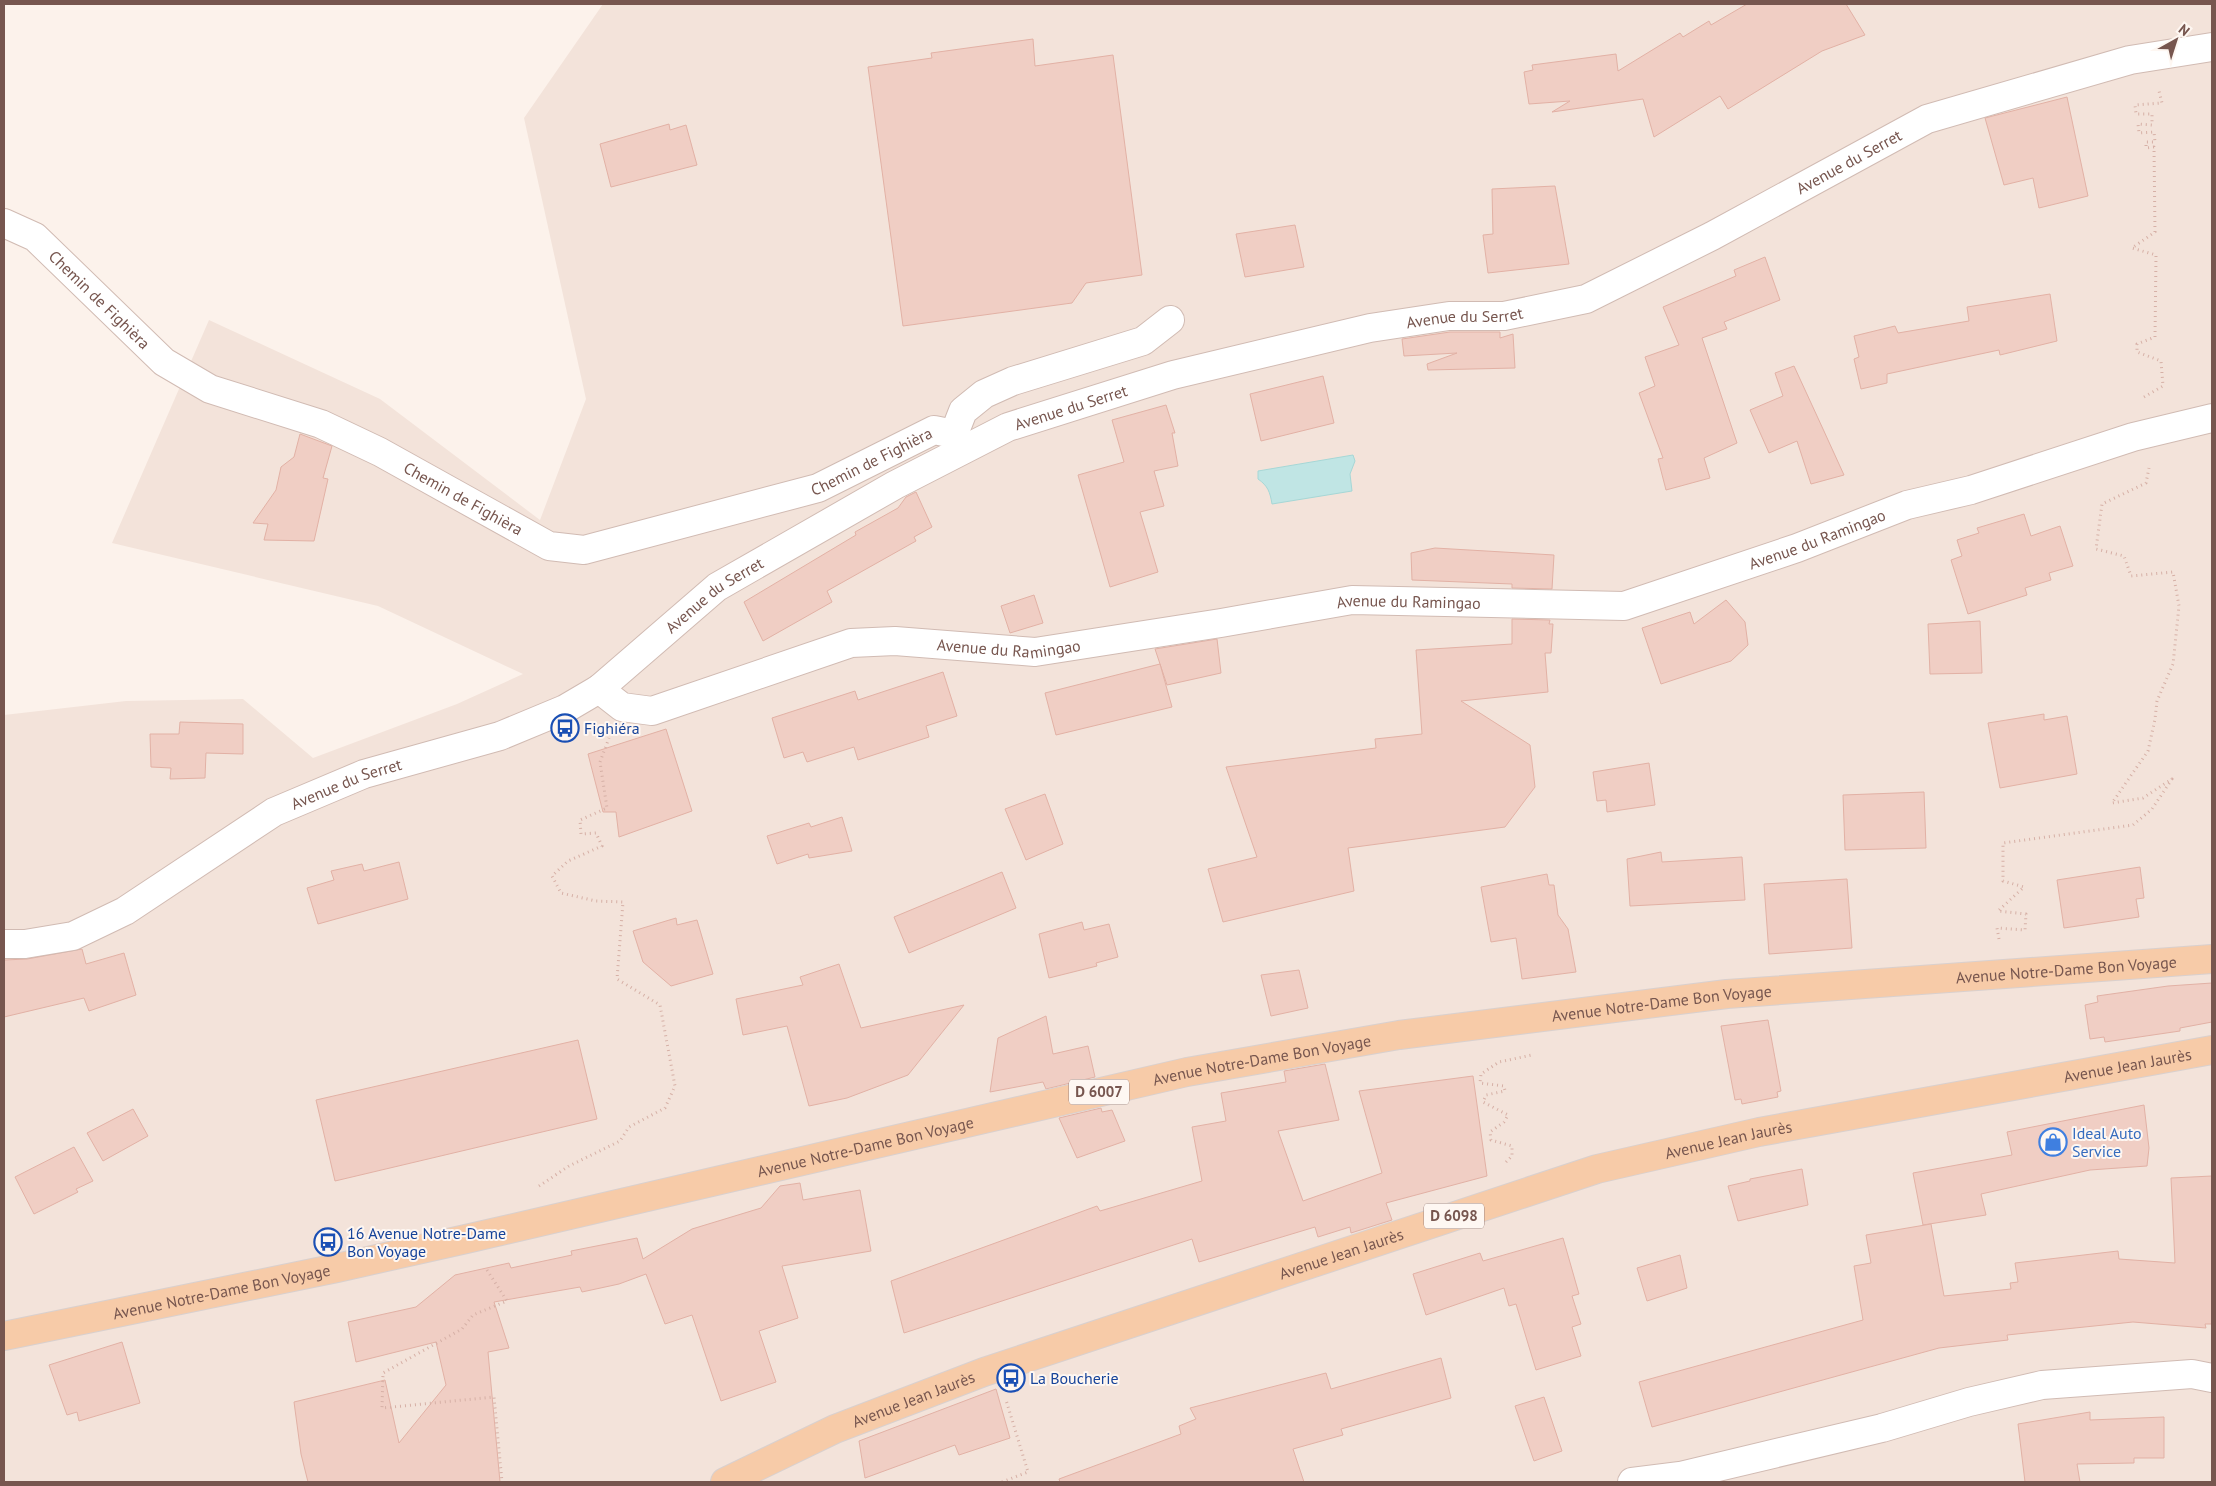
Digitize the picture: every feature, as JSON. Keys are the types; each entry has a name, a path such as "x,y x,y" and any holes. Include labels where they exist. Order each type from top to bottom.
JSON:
{"main road":[{"name":"Avenue Notre-Dame Bon Voyage","path":"4,1336 336,1268 466,1239 1187,1072 1398,1035 1727,994 2212,959"},
{"name":"Avenue Jean Jaurès","path":"725,1482 835,1429 996,1368 1598,1169 1759,1132 2212,1050"}],"street":[{"name":"Avenue du Serret","path":"4,944 26,944 73,936 125,911 274,812 364,774 500,736 565,708 600,689 717,587 895,485 958,442 1173,375 1370,328 1449,316 1504,316 1586,299 1712,236 1927,119 2130,60 2212,47"},
{"name":"Chemin de Fighièra","path":"4,223 35,237 164,362 210,389 321,424 380,452 549,546 584,550 818,488 934,430 958,442"},
{"path":"958,442 963,411 984,394 1013,380 1143,340 1170,320"},
{"name":"Avenue du Ramingao","path":"622,707 652,711 851,643 895,641 1035,652 1352,600 1624,606 1797,548 1907,505 1971,490 2133,438 2212,418"},
{"path":"600,689 622,707"},
{"path":"1632,1482 1680,1476 1872,1430 1969,1402 2042,1385 2192,1374 2212,1378"}],"path":[{"path":"2130,60 2134,93 2159,91 2162,103 2135,105 2136,114 2152,114 2152,125 2138,124 2139,132 2154,132 2155,142 2146,142 2146,148 2154,147 2156,232 2132,248 2156,255 2155,337 2137,344 2137,352 2161,360 2163,386 2140,400"},
{"path":"2006,939 1998,939 1997,928 2025,930 2026,914 1998,912 2024,887 2003,881 2003,844 2133,825 2152,809 2172,779 2143,798 2112,803 2148,751 2156,719 2157,701 2173,664 2179,606 2173,572 2131,576 2124,556 2096,549 2102,504 2146,483 2150,465"},
{"path":"532,1190 569,1166 620,1141 629,1127 665,1108 675,1086 660,1006 618,979 623,902 596,900 561,893 552,876 568,861 602,846 596,833 581,834 580,820 606,808 600,762 609,741 610,721 622,707"},
{"path":"1501,1169 1512,1156 1512,1146 1491,1140 1490,1132 1504,1122 1508,1115 1483,1102 1486,1095 1505,1091 1504,1086 1480,1083 1481,1074 1499,1062 1537,1054"},
{"path":"466,1239 507,1301 473,1316 462,1329 383,1373 382,1408 494,1397 502,1482"},
{"path":"996,1368 1028,1472 1002,1482"}],"shaded area":[{"path":"603,4 2212,4 2212,1482 4,1482 4,715 126,701 243,699 313,758 457,704 523,674 378,606 112,543 209,320 380,399 540,520 586,399 524,118"}],"water":[{"path":"1353,455 1355,461 1350,474 1352,491 1272,504 1268,490 1258,479 1258,471"}],"building":[{"path":"1747,4 1846,4 1865,35 1822,51 1728,109 1720,96 1654,137 1643,99 1552,112 1570,101 1529,104 1524,72 1533,70 1532,65 1616,54 1618,71 1680,33 1683,37 1709,21 1711,25"},
{"path":"1033,39 1035,66 1113,55 1142,275 1086,283 1072,303 903,326 868,67 932,58 931,53"},
{"path":"2067,97 2088,196 2039,208 2033,178 2004,185 1985,118"},
{"path":"669,124 670,130 686,125 697,165 611,187 600,144"},
{"path":"1555,186 1569,264 1488,273 1483,235 1493,234 1492,189"},
{"path":"1295,225 1304,267 1245,277 1236,234"},
{"path":"1765,257 1780,300 1724,322 1727,329 1702,338 1737,443 1704,458 1710,478 1666,490 1658,459 1663,458 1639,393 1655,386 1645,357 1679,345 1663,307 1736,276 1734,270"},
{"path":"2050,294 2057,341 2000,355 1999,350 1887,374 1887,383 1861,389 1854,359 1859,357 1854,336 1895,326 1898,333 1969,321 1967,307"},
{"path":"1450,332 1500,332 1500,338 1513,334 1515,368 1428,370 1427,364 1457,353 1404,356 1402,339"},
{"path":"1794,366 1844,475 1811,484 1797,441 1769,453 1750,410 1783,396 1775,373"},
{"path":"1323,376 1334,423 1261,441 1250,394"},
{"path":"1166,405 1175,433 1172,433 1178,466 1154,471 1164,506 1140,512 1158,572 1110,587 1078,475 1124,462 1112,420"},
{"path":"300,434 332,446 323,478 328,479 314,541 264,540 268,524 253,523 276,490 281,467 294,457"},
{"path":"916,492 932,527 914,537 916,541 827,591 832,602 763,641 744,602 856,535 855,532 898,508 906,497"},
{"path":"2024,514 2031,536 2060,526 2073,566 2049,573 2051,580 2025,588 2027,595 1968,614 1951,560 1962,556 1957,540 1979,533 1977,528"},
{"path":"1435,548 1554,555 1552,589 1512,588 1512,584 1412,580 1411,553"},
{"path":"1034,595 1043,623 1010,633 1001,606"},
{"path":"1726,600 1745,622 1748,645 1731,661 1661,684 1642,628 1690,612 1694,624"},
{"path":"1512,619 1550,620 1549,624 1553,624 1551,653 1545,653 1548,692 1461,701 1530,745 1535,787 1505,827 1348,848 1354,891 1223,922 1208,869 1257,857 1226,767 1376,748 1375,739 1422,734 1416,650 1512,644"},
{"path":"1980,621 1982,673 1930,674 1928,624"},
{"path":"1217,639 1221,673 1167,685 1155,649"},
{"path":"1160,664 1172,707 1056,735 1045,693"},
{"path":"943,672 957,716 926,726 929,737 858,760 854,747 807,762 803,752 784,758 772,718 855,691 858,700"},
{"path":"2044,714 2044,720 2067,716 2077,774 2000,788 1988,723"},
{"path":"180,722 243,724 243,754 206,753 205,778 170,779 171,768 151,767 150,734 179,734"},
{"path":"666,729 692,811 619,837 616,812 603,812 588,754"},
{"path":"1649,763 1655,805 1607,812 1606,800 1597,801 1593,772"},
{"path":"1924,792 1926,848 1845,850 1843,795"},
{"path":"1045,794 1063,844 1026,860 1005,809"},
{"path":"842,817 852,851 809,858 808,854 777,864 767,836 809,823 811,827"},
{"path":"1661,852 1662,862 1742,857 1745,900 1630,906 1627,859"},
{"path":"399,862 408,899 318,924 307,888 334,880 331,871 362,864 364,871"},
{"path":"2140,867 2144,898 2136,899 2139,917 2064,928 2057,880"},
{"path":"1002,872 1016,908 909,953 894,917"},
{"path":"1547,874 1549,885 1554,885 1558,915 1568,929 1576,972 1522,979 1516,938 1491,942 1481,887"},
{"path":"1847,879 1852,948 1769,954 1764,884"},
{"path":"676,918 677,925 697,920 713,974 671,986 643,962 633,931"},
{"path":"1082,922 1084,930 1109,924 1118,957 1096,963 1097,966 1049,978 1039,934"},
{"path":"82,949 86,964 124,953 136,995 89,1011 84,998 4,1017 4,960 27,959"},
{"path":"839,964 861,1028 964,1005 908,1075 847,1098 809,1106 787,1026 743,1035 736,999 803,985 800,977"},
{"path":"1299,970 1308,1008 1271,1016 1261,975"},
{"path":"2212,983 2212,1022 2180,1028 2180,1031 2105,1042 2104,1037 2090,1039 2085,1005 2098,1002 2097,996 2168,986"},
{"path":"1046,1016 1053,1054 1088,1046 1095,1077 1046,1089 1043,1082 990,1092 998,1038"},
{"path":"1768,1020 1781,1091 1777,1092 1778,1097 1742,1104 1741,1099 1735,1100 1721,1026"},
{"path":"578,1040 597,1119 335,1181 316,1100"},
{"path":"1325,1064 1339,1120 1278,1131 1303,1201 1382,1173 1359,1091 1473,1076 1487,1176 1386,1203 1392,1220 1351,1233 1350,1227 1318,1237 1315,1227 1199,1262 1192,1239 904,1333 891,1281 1097,1206 1100,1211 1202,1181 1192,1127 1226,1121 1221,1093 1286,1082 1284,1071"},
{"path":"2144,1105 2149,1148 2147,1166 2090,1170 1981,1194 1986,1215 1923,1225 1913,1173 2012,1155 2007,1132"},
{"path":"1101,1108 1102,1112 1112,1110 1125,1141 1077,1158 1059,1118"},
{"path":"133,1109 148,1136 103,1161 87,1133"},
{"path":"74,1147 93,1181 76,1189 78,1192 34,1214 15,1177"},
{"path":"1802,1169 1808,1205 1738,1221 1728,1186 1750,1181 1750,1179"},
{"path":"2212,1176 2212,1324 2205,1324 2206,1328 2133,1322 2007,1335 2008,1340 1939,1348 1652,1427 1639,1382 1863,1320 1854,1266 1871,1263 1866,1235 1931,1224 1944,1296 2011,1289 2010,1283 2018,1282 2015,1263 2118,1251 2119,1259 2175,1263 2171,1178"},
{"path":"800,1183 803,1200 860,1190 871,1251 782,1266 798,1318 759,1331 776,1382 721,1401 692,1315 665,1324 646,1274 619,1284 582,1292 580,1287 494,1302 509,1348 488,1352 500,1482 308,1482 301,1454 294,1402 385,1380 399,1443 446,1385 436,1342 356,1362 348,1322 416,1307 455,1275 509,1263 511,1268 572,1255 571,1251 637,1238 643,1259 692,1229 761,1208 780,1186"},
{"path":"1563,1238 1579,1294 1572,1296 1581,1324 1572,1327 1581,1356 1536,1370 1516,1304 1509,1306 1504,1288 1426,1315 1413,1274 1480,1253 1483,1261"},
{"path":"1680,1255 1687,1288 1647,1301 1637,1268"},
{"path":"122,1342 140,1403 79,1421 77,1412 67,1415 49,1365"},
{"path":"1441,1358 1451,1398 1341,1429 1343,1435 1293,1449 1304,1482 1060,1482 1059,1479 1181,1434 1179,1426 1196,1419 1190,1408 1326,1373 1331,1389"},
{"path":"996,1389 1010,1438 959,1455 955,1445 865,1478 859,1441"},
{"path":"1544,1397 1562,1451 1534,1461 1515,1406"},
{"path":"2090,1412 2090,1420 2164,1417 2164,1458 2134,1458 2134,1463 2077,1464 2080,1482 2025,1482 2018,1424"}],"place":[{"name":"Fighiéra","path":"565,728"},
{"name":"Ideal Auto Service","path":"2053,1142"},
{"name":"16 Avenue Notre-Dame Bon Voyage","path":"328,1242"},
{"name":"La Boucherie","path":"1011,1378"}]}
